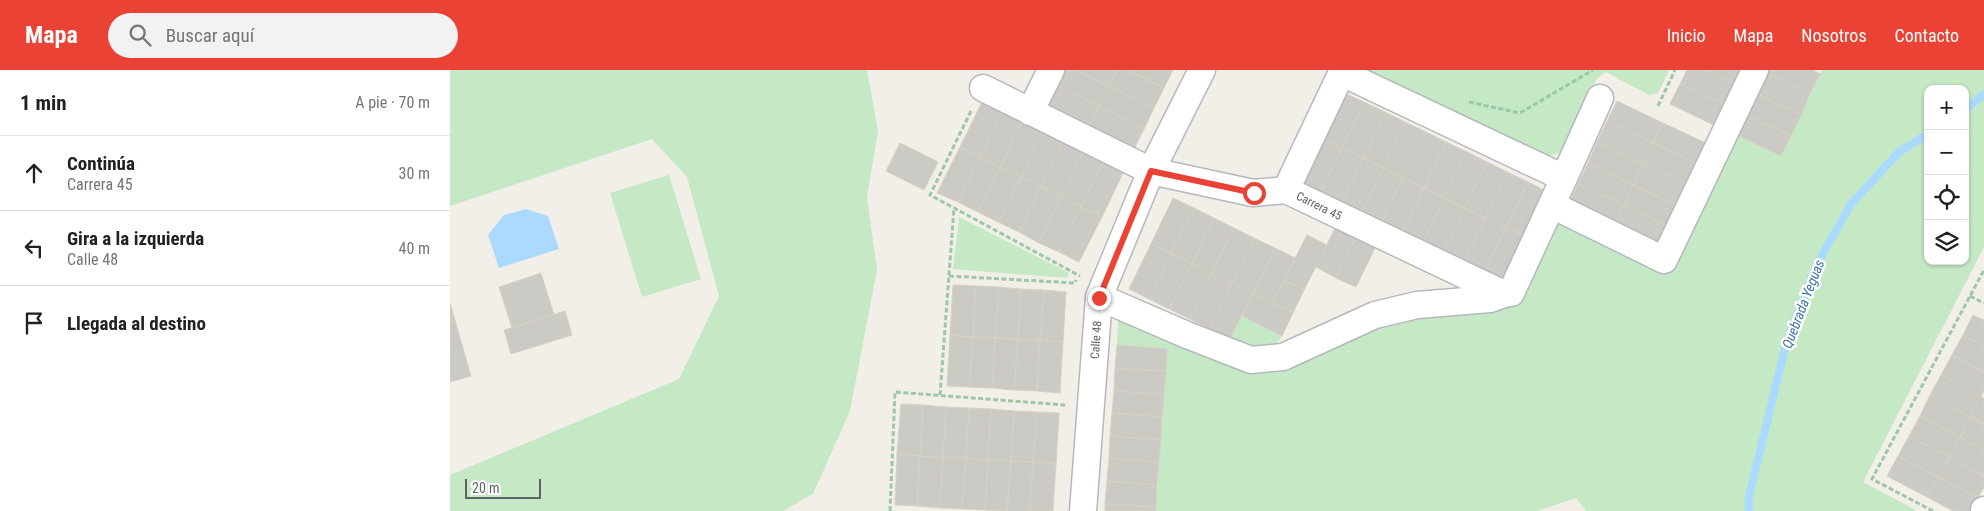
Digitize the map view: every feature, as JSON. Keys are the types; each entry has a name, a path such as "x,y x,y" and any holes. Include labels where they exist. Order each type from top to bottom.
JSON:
{"street":[{"path":"1030,112 1051,70"},
{"name":"Calle 48","path":"1083,511 1099,298 1151,171 1202,70"},
{"path":"1552,205 1664,260 1755,70"},
{"path":"1286,190 1342,72 1564,178"},
{"name":"Carrera 45","path":"983,88 1151,171 1254,193 1286,190 1508,294"},
{"path":"1099,298 1187,336 1251,360 1283,357 1375,315 1417,305 1490,299 1508,294 1552,205 1600,98"}],"path":[{"path":"1467,102 1520,113 1593,70"},
{"path":"1658,106 1675,70"},
{"path":"983,88 930,195 1078,273 1099,298"},
{"path":"940,395 954,208"},
{"path":"1933,511 1872,479 1984,270"},
{"path":"949,276 1075,283 1078,273"},
{"path":"1970,296 1984,303"},
{"path":"890,511 895,392 1091,407"}],"green space":[{"path":"450,70 867,70 878,131 867,197 877,270 850,411 813,494 783,511 450,511 450,475 679,379 719,296 687,177 652,139 450,206"},
{"path":"1361,70 1669,70 1658,93 1649,95 1606,72 1597,78 1564,151 1548,156"},
{"path":"1822,70 1984,70 1984,247 1863,482 1915,511 1586,511 1576,498 1537,511 1156,511 1167,349 1117,345 1118,318 1249,374 1288,367 1339,342 1419,312 1494,310 1517,305 1559,217 1669,272 1735,134 1781,156"},
{"path":"669,175 701,279 642,297 610,193"},
{"path":"959,217 1069,273 1067,278 953,269"},
{"path":"1242,316 1282,336 1276,345 1249,347 1230,339"}],"water":[{"path":"526,209 548,216 559,249 499,268 488,235 504,215"}],"building":[{"path":"1061,70 1076,70 1109,86 1099,106 1054,84"},
{"path":"1076,70 1117,70 1109,86"},
{"path":"1117,70 1128,70 1164,88 1154,108 1109,86"},
{"path":"1128,70 1173,70 1164,88"},
{"path":"1687,70 1705,70 1736,85 1726,105 1680,84"},
{"path":"1705,70 1743,70 1736,85"},
{"path":"1766,70 1813,70 1820,74 1810,94 1765,72"},
{"path":"1765,72 1810,94 1801,115 1755,93"},
{"path":"1054,84 1099,106 1089,127 1044,105"},
{"path":"1680,84 1726,105 1716,126 1670,104"},
{"path":"1109,86 1154,108 1144,129 1099,106"},
{"path":"1344,93 1364,102 1342,148 1322,138"},
{"path":"1755,93 1801,115 1791,136 1745,114"},
{"path":"1617,101 1663,123 1653,143 1607,121"},
{"path":"982,102 1002,112 980,157 960,147"},
{"path":"1364,102 1385,112 1363,158 1342,148"},
{"path":"1099,106 1144,129 1134,149 1089,127"},
{"path":"1002,112 1022,121 1000,167 980,157"},
{"path":"1385,112 1405,122 1383,168 1363,158"},
{"path":"1745,114 1791,136 1781,156 1735,134"},
{"path":"1022,121 1043,131 1021,177 1000,167"},
{"path":"1607,121 1653,143 1643,164 1597,142"},
{"path":"1405,122 1426,132 1403,178 1383,168"},
{"path":"1663,123 1708,144 1698,164 1653,143"},
{"path":"1043,131 1063,141 1041,187 1021,177"},
{"path":"1426,132 1446,142 1424,188 1403,178"},
{"path":"1322,138 1342,148 1320,194 1299,184"},
{"path":"1063,141 1083,151 1061,197 1041,187"},
{"path":"1446,142 1467,152 1444,198 1424,188"},
{"path":"1597,142 1643,164 1633,185 1588,163"},
{"path":"900,143 938,162 924,190 886,171"},
{"path":"1653,143 1698,164 1689,185 1643,164"},
{"path":"960,147 980,157 958,202 937,193"},
{"path":"1342,148 1363,158 1340,204 1320,194"},
{"path":"1083,151 1104,161 1081,207 1061,197"},
{"path":"1467,152 1487,162 1465,208 1444,198"},
{"path":"980,157 1000,167 978,212 958,202"},
{"path":"1363,158 1383,168 1361,214 1340,204"},
{"path":"1104,161 1124,171 1102,217 1081,207"},
{"path":"1487,162 1507,172 1485,218 1465,208"},
{"path":"1588,163 1633,185 1624,205 1578,184"},
{"path":"1643,164 1689,185 1679,206 1633,185"},
{"path":"1000,167 1021,177 998,222 978,212"},
{"path":"1383,168 1403,178 1381,224 1361,214"},
{"path":"1507,172 1528,182 1506,227 1485,218"},
{"path":"1021,177 1041,187 1019,232 998,222"},
{"path":"1403,178 1424,188 1402,234 1381,224"},
{"path":"1528,182 1548,192 1526,237 1506,227"},
{"path":"1578,184 1624,205 1614,226 1568,205"},
{"path":"1633,185 1679,206 1669,227 1624,205"},
{"path":"1041,187 1061,197 1039,243 1019,232"},
{"path":"1424,188 1444,198 1422,244 1402,234"},
{"path":"1061,197 1081,207 1059,252 1039,243"},
{"path":"1173,198 1194,208 1171,253 1151,244"},
{"path":"1444,198 1465,208 1442,254 1422,244"},
{"path":"1624,205 1669,227 1659,247 1614,226"},
{"path":"1081,207 1102,217 1079,262 1059,252"},
{"path":"1194,208 1214,218 1192,263 1171,253"},
{"path":"1465,208 1485,218 1463,264 1442,254"},
{"path":"1214,218 1234,228 1212,273 1192,263"},
{"path":"1485,218 1506,227 1483,274 1463,264"},
{"path":"1338,222 1358,232 1336,278 1316,267"},
{"path":"1506,227 1526,237 1504,283 1483,274"},
{"path":"1234,228 1254,238 1232,283 1212,273"},
{"path":"1358,232 1378,242 1356,287 1336,278"},
{"path":"1307,235 1327,245 1304,290 1284,280"},
{"path":"1254,238 1275,248 1253,293 1232,283"},
{"path":"1151,244 1171,253 1149,299 1129,289"},
{"path":"1275,248 1295,258 1273,303 1253,293"},
{"path":"1171,253 1192,263 1169,309 1149,299"},
{"path":"1192,263 1212,273 1190,319 1169,309"},
{"path":"541,273 554,315 512,328 499,287"},
{"path":"1212,273 1232,283 1210,329 1190,319"},
{"path":"1284,280 1304,290 1293,313 1273,303"},
{"path":"1232,283 1253,293 1230,339 1210,329"},
{"path":"953,285 976,286 973,337 950,335"},
{"path":"976,286 999,287 995,338 973,337"},
{"path":"999,287 1021,289 1018,339 995,338"},
{"path":"1021,289 1044,290 1040,340 1018,339"},
{"path":"1044,290 1066,292 1063,342 1040,340"},
{"path":"1253,293 1293,313 1282,336 1242,316"},
{"path":"450,303 471,376 450,382"},
{"path":"565,311 572,335 511,354 504,330"},
{"path":"1973,315 1984,320 1984,346 1963,335"},
{"path":"950,335 973,337 969,387 947,386"},
{"path":"1963,335 1984,346 1984,372 1952,355"},
{"path":"973,337 995,338 992,388 969,387"},
{"path":"995,338 1018,339 1014,390 992,388"},
{"path":"1018,339 1040,340 1037,391 1014,390"},
{"path":"1040,340 1063,342 1060,393 1037,391"},
{"path":"1117,345 1167,349 1166,371 1115,368"},
{"path":"1952,355 1984,372 1984,391 1981,397 1941,375"},
{"path":"1115,368 1166,371 1164,394 1114,391"},
{"path":"1941,375 1981,397 1970,417 1930,395"},
{"path":"1114,391 1164,394 1162,417 1112,413"},
{"path":"1930,395 1970,417 1960,437 1920,416"},
{"path":"1981,397 1984,398 1984,424 1970,417"},
{"path":"901,404 923,405 920,456 897,454"},
{"path":"923,405 946,407 943,457 920,456"},
{"path":"946,407 969,408 966,458 943,457"},
{"path":"969,408 991,409 988,460 966,458"},
{"path":"991,409 1014,411 1011,461 988,460"},
{"path":"1014,411 1037,412 1033,462 1011,461"},
{"path":"1037,412 1059,413 1056,464 1033,462"},
{"path":"1112,413 1162,417 1161,440 1110,436"},
{"path":"1920,416 1960,437 1949,457 1909,436"},
{"path":"1970,417 1984,424 1984,450 1960,437"},
{"path":"1110,436 1161,440 1159,462 1109,458"},
{"path":"1909,436 1949,457 1938,477 1898,456"},
{"path":"1960,437 1984,450 1984,476 1949,457"},
{"path":"897,454 920,456 917,506 895,505"},
{"path":"920,456 943,457 940,508 917,506"},
{"path":"1898,456 1938,477 1927,497 1887,476"},
{"path":"943,457 966,458 962,509 940,508"},
{"path":"1949,457 1984,476 1984,487 1978,498 1938,477"},
{"path":"966,458 988,460 985,510 962,509"},
{"path":"1109,458 1159,462 1157,485 1107,481"},
{"path":"988,460 1011,461 1007,511 985,510"},
{"path":"1011,461 1033,462 1030,511 1007,511"},
{"path":"1033,462 1056,464 1053,511 1030,511"},
{"path":"1938,477 1978,498 1971,511 1953,511 1927,497"},
{"path":"1107,481 1157,485 1156,507 1105,504"},
{"path":"1105,504 1156,507 1156,511 1105,511"}],"waterway":[{"name":"Quebrada Yeguas","path":"1969,107 1984,94"},
{"name":"Quebrada Yeguas","path":"1749,511 1749,496 1787,340 1816,266 1851,204 1899,152 1924,136"}],"route":[{"path":"1099,298 1151,171 1254,193"}]}
